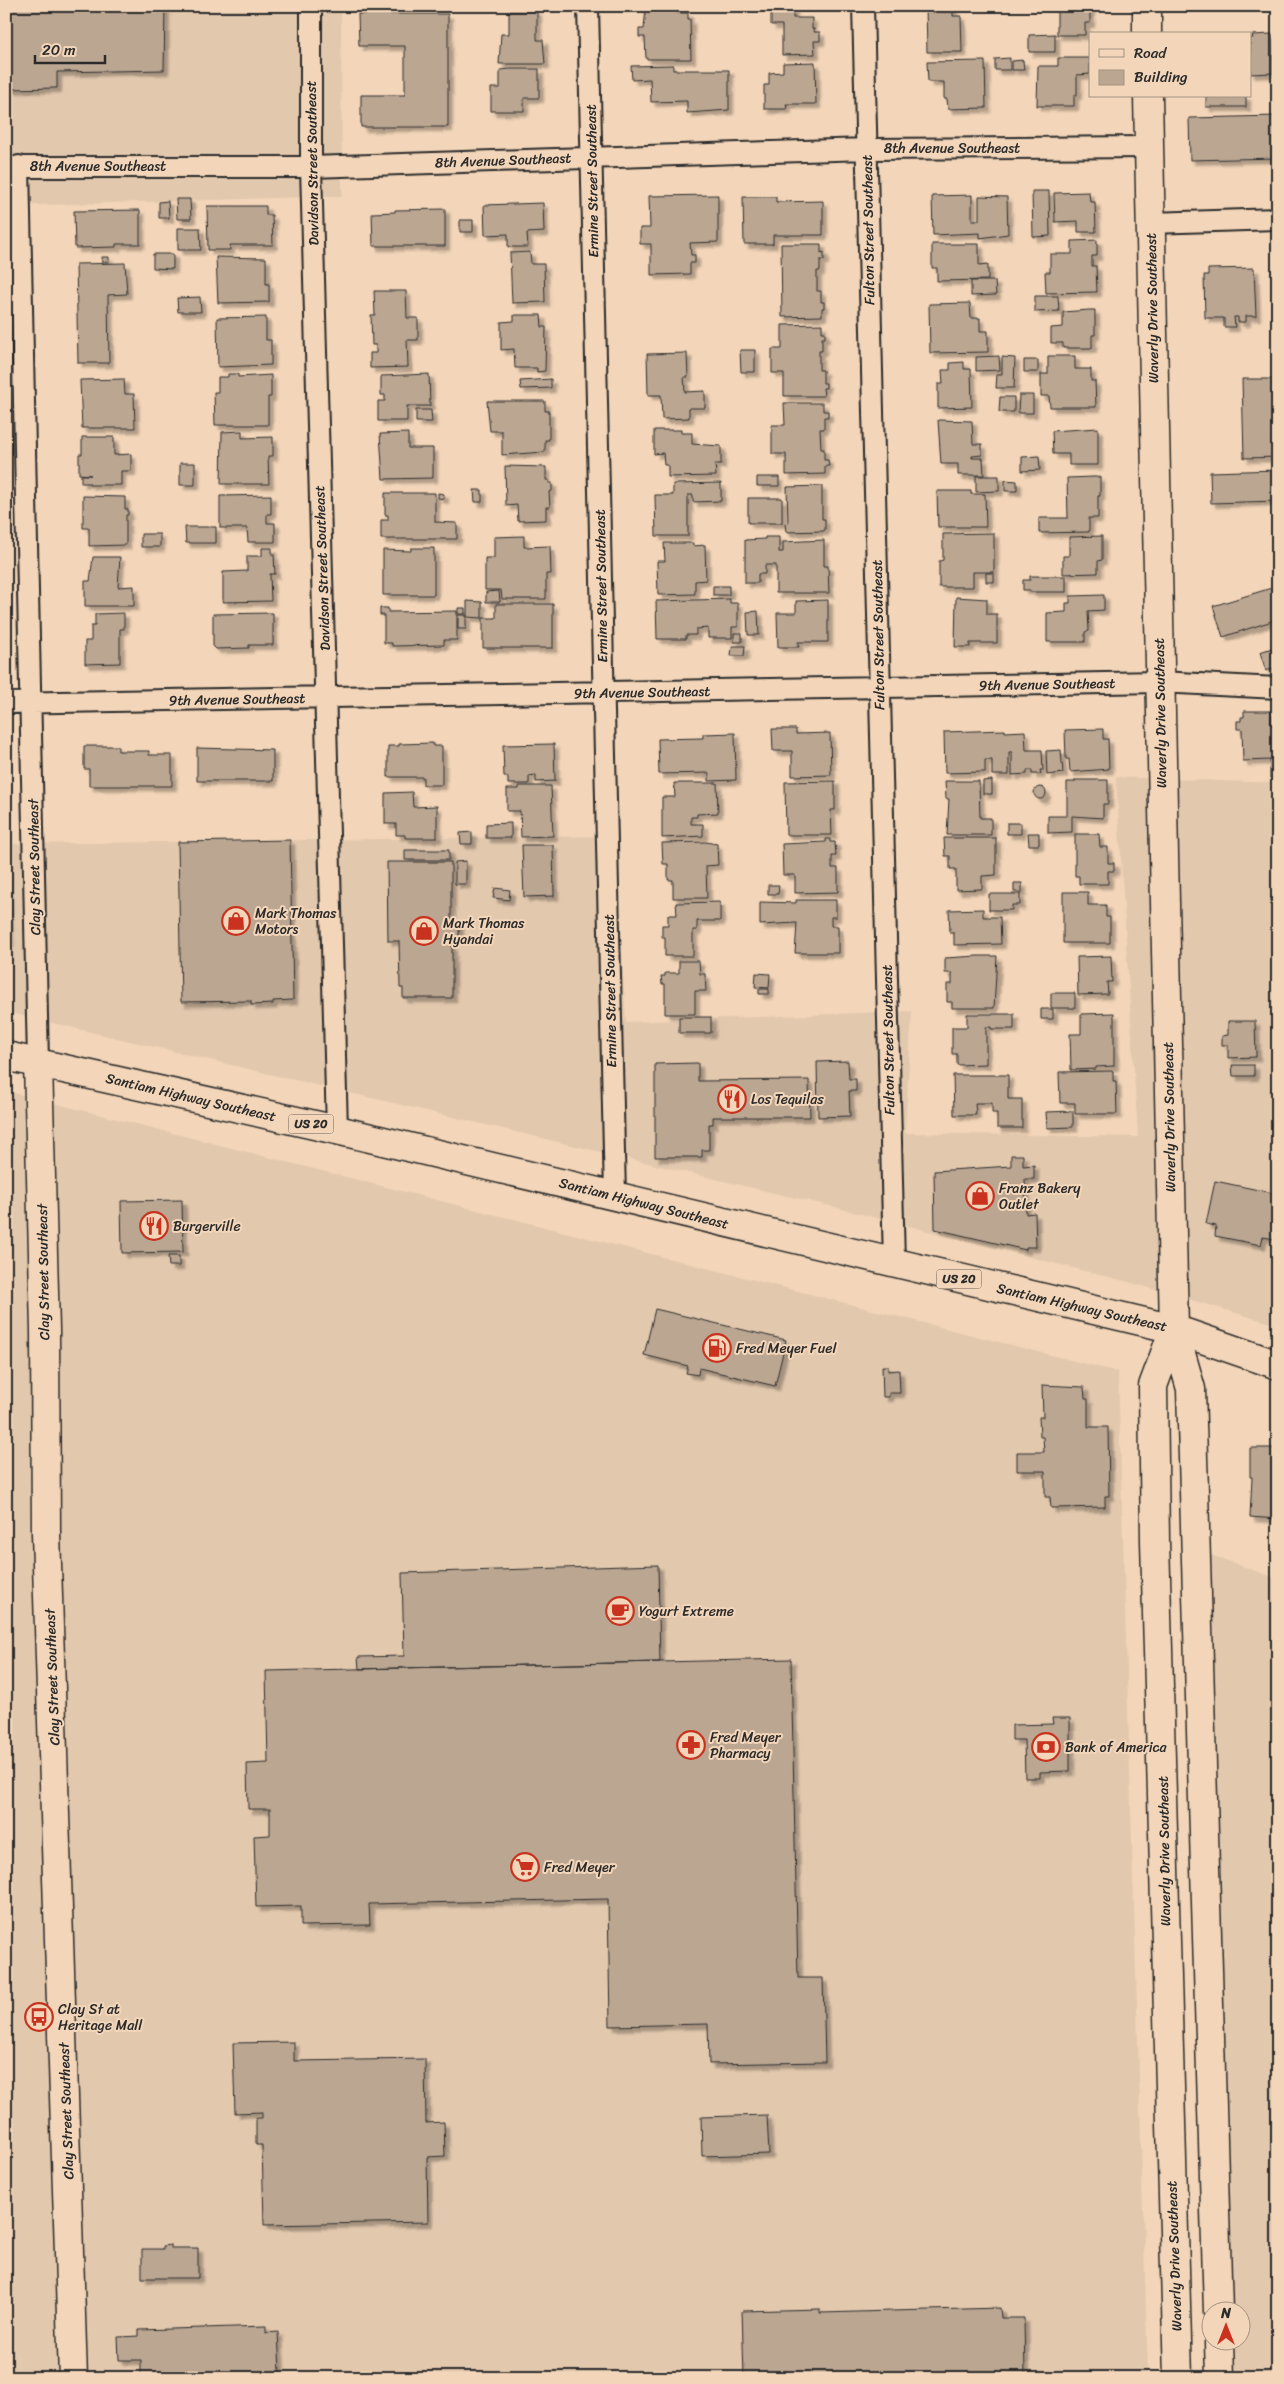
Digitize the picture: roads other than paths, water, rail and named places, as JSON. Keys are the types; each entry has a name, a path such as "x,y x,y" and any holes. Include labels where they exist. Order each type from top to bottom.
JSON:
{"main road":[{"path":"1146,6 1147,32"},
{"name":"Waverly Drive Southeast","path":"1148,98 1174,1329 1190,1389 1218,2302"},
{"name":"Santiam Highway Southeast","path":"6,1056 337,1130 1174,1329 1278,1365"},
{"name":"Clay Street Southeast","path":"38,1064 45,1330 46,1533 59,1883 73,2378"},
{"name":"Waverly Drive Southeast","path":"1174,1329 1153,1386 1178,2378"},
{"path":"1160,1680 1175,1695 1181,1826 1203,1860"},
{"path":"1164,1850 1187,1877 1193,2013 1209,2029"},
{"path":"1174,2260 1190,2281 1196,2378"},
{"path":"1219,2352 1220,2378"}],"street":[{"name":"Davidson Street Southeast","path":"311,6 311,166 337,1130"},
{"name":"Ermine Street Southeast","path":"588,6 615,1196"},
{"name":"Fulton Street Southeast","path":"863,6 894,1263"},
{"name":"8th Avenue Southeast","path":"13,166 311,166 866,149 1149,147"},
{"name":"Clay Street Southeast","path":"13,166 30,703 38,1064"},
{"path":"1150,223 1278,220"},
{"name":"9th Avenue Southeast","path":"6,704 1160,682 1278,688"}],"place":[{"name":"Mark Thomas Motors","path":"236,921"},
{"name":"Mark Thomas Hyandai","path":"424,931"},
{"name":"Los Tequilas","path":"732,1099"},
{"name":"Franz Bakery Outlet","path":"980,1196"},
{"name":"Burgerville","path":"154,1226"},
{"name":"Fred Meyer Fuel","path":"717,1348"},
{"name":"Yogurt Extreme","path":"620,1611"},
{"name":"Fred Meyer Pharmacy","path":"691,1745"},
{"name":"Bank of America","path":"1046,1747"},
{"name":"Fred Meyer","path":"525,1867"},
{"name":"Clay St at Heritage Mall","path":"39,2017"}]}
